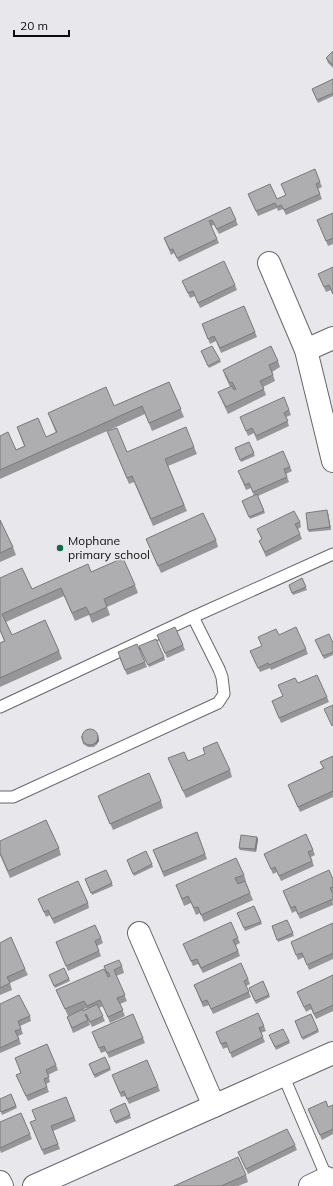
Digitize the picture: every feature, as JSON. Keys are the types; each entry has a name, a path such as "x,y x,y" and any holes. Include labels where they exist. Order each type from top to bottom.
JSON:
{"street":[{"path":"270,263 306,350 333,461"},
{"path":"306,350 333,338"},
{"path":"139,933 214,1106"},
{"path":"34,1186 333,1053"},
{"path":"0,1182 2,1186"}],"lane":[{"path":"0,707 193,617 333,554"},
{"path":"0,797 13,796 218,703 224,694 222,677 193,617"},
{"path":"284,1075 324,1180"}],"building":[{"path":"333,51 333,65 326,58"},
{"path":"333,79 333,93 317,100 312,89"},
{"path":"315,169 320,182 316,184 320,194 284,210 281,205 277,207 275,203 256,211 248,194 270,184 277,199 286,195 281,184"},
{"path":"230,207 236,220 217,229 212,220 209,221 217,239 177,258 173,249 170,250 164,238"},
{"path":"333,213 333,238 326,241 317,220"},
{"path":"224,261 235,285 198,303 193,291 188,293 182,281"},
{"path":"333,267 333,294 329,285 324,287 318,274"},
{"path":"244,306 255,332 220,348 214,336 208,339 202,324"},
{"path":"212,346 220,360 208,366 201,351"},
{"path":"271,346 278,361 269,365 273,375 260,381 264,389 226,407 218,392 232,386 234,390 236,389 232,382 230,383 223,370"},
{"path":"169,382 181,409 149,423 142,406 0,470 0,436 8,432 16,450 25,446 17,427 38,418 46,437 57,432 48,413 106,387 114,406"},
{"path":"284,397 289,410 284,413 288,421 256,436 252,428 246,431 240,417"},
{"path":"186,427 194,447 165,459 184,505 151,519 132,476 127,478 107,431 117,428 127,452"},
{"path":"249,442 254,453 240,460 235,448"},
{"path":"283,451 290,467 284,469 287,477 253,492 249,483 245,485 238,471"},
{"path":"257,494 264,511 249,517 242,501"},
{"path":"327,510 330,527 308,530 306,513"},
{"path":"294,511 300,522 295,524 300,534 265,552 259,541 262,539 257,529"},
{"path":"203,513 216,540 158,566 146,539"},
{"path":"0,520 13,547 0,553"},
{"path":"123,558 135,585 104,599 107,607 90,615 86,607 72,613 61,588 2,614 12,635 45,620 59,651 0,678 0,643 5,641 0,630 0,578 22,568 32,589 88,564 91,572"},
{"path":"302,578 306,587 292,593 289,585"},
{"path":"175,627 183,645 165,653 157,635"},
{"path":"296,627 306,649 269,665 268,663 258,668 250,651 262,646 258,637 276,629 279,635"},
{"path":"329,634 333,643 333,652 323,656 315,640"},
{"path":"156,639 164,657 148,665 139,646"},
{"path":"137,644 145,662 125,670 118,652"},
{"path":"317,675 327,697 279,718 272,701 283,696 278,685 295,678 298,683"},
{"path":"333,705 333,725 332,726 324,709"},
{"path":"87,729 93,729 98,734 96,743 93,745 87,745 82,740 82,734"},
{"path":"217,742 230,770 183,791 168,758 184,752 188,761 205,754 203,748"},
{"path":"333,756 333,791 298,807 288,785 324,768 320,762"},
{"path":"149,773 161,801 110,824 98,796"},
{"path":"46,820 59,848 8,871 0,853 0,841"},
{"path":"197,832 205,854 163,872 153,850"},
{"path":"306,834 313,850 308,852 312,861 279,876 275,867 271,869 264,854"},
{"path":"241,835 257,837 255,849 239,848"},
{"path":"146,851 152,864 133,874 127,860"},
{"path":"236,858 244,875 235,878 238,884 245,881 250,893 201,915 198,907 194,908 188,896 182,899 176,885"},
{"path":"106,870 112,883 91,893 85,879"},
{"path":"329,870 333,879 333,887 330,888 333,894 333,899 298,914 295,906 291,908 283,891"},
{"path":"78,881 88,903 52,919 48,910 44,912 38,899"},
{"path":"254,906 261,922 244,928 237,913"},
{"path":"287,920 293,933 277,940 272,926"},
{"path":"231,922 238,938 233,940 238,951 201,968 197,959 191,961 183,944"},
{"path":"333,923 333,953 307,965 302,953 296,955 291,942"},
{"path":"95,925 101,938 95,941 99,951 66,966 56,942"},
{"path":"11,937 25,969 7,977 10,983 0,988 0,943"},
{"path":"119,960 122,966 114,970 125,995 117,998 123,1010 108,1017 100,1000 87,1006 84,1001 65,1009 56,990 104,969 108,977 110,976 104,966"},
{"path":"241,963 248,979 244,981 249,992 211,1009 207,1000 202,1002 194,985"},
{"path":"64,968 69,979 54,986 49,975"},
{"path":"333,975 333,1005 314,1014 310,1004 304,1007 297,992"},
{"path":"263,981 269,995 255,1001 249,988"},
{"path":"19,995 30,1016 18,1021 21,1029 15,1031 19,1039 0,1048 0,1004"},
{"path":"97,1004 103,1016 90,1022 86,1014 85,1015 88,1020 72,1028 67,1017"},
{"path":"258,1013 264,1026 259,1028 263,1037 230,1053 226,1042 221,1044 216,1032"},
{"path":"133,1014 143,1038 107,1053 104,1046 99,1048 92,1032"},
{"path":"311,1014 318,1030 302,1038 295,1021"},
{"path":"283,1029 289,1041 275,1047 269,1035"},
{"path":"47,1044 56,1065 46,1070 49,1077 44,1079 47,1087 26,1096 16,1075 21,1073 15,1058"},
{"path":"105,1057 110,1068 94,1075 89,1064"},
{"path":"147,1060 158,1086 127,1099 124,1091 120,1093 112,1075"},
{"path":"11,1094 16,1106 1,1112 0,1099"},
{"path":"66,1097 74,1117 51,1126 58,1144 42,1150 30,1122 36,1120 32,1110"},
{"path":"326,1101 328,1107 333,1105 333,1129 320,1135 308,1109"},
{"path":"125,1103 130,1115 115,1122 110,1110"},
{"path":"21,1113 30,1134 0,1148 0,1122"},
{"path":"287,1129 295,1145 246,1169 238,1152"},
{"path":"238,1157 246,1175 221,1186 174,1186"}],"place":[{"name":"Mophane primary school","path":"60,548"}]}
